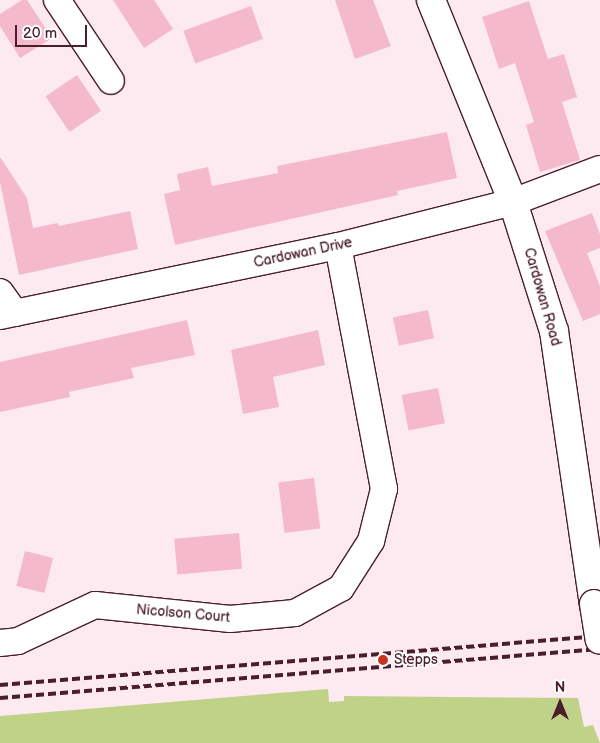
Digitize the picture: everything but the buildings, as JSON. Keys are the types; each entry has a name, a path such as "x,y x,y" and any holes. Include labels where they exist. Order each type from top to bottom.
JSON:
{"street":[{"path":"57,0 111,81"},
{"name":"Cardowan Road","path":"431,0 513,202 554,331 600,640"},
{"name":"Cardowan Drive","path":"7,315 338,246 513,202 600,168"},
{"name":"Nicolson Court","path":"0,643 18,641 96,605 230,619 295,613 341,588 371,541 384,489 338,246"},
{"path":"0,292 7,315"}],"green space":[{"path":"328,689 329,702 344,701 344,696 578,698 584,727 593,725 600,743 0,743 0,716"}],"railway":[{"path":"0,685 600,636"},
{"path":"0,698 600,649"}],"place":[{"name":"Stepps","path":"383,660"}]}
